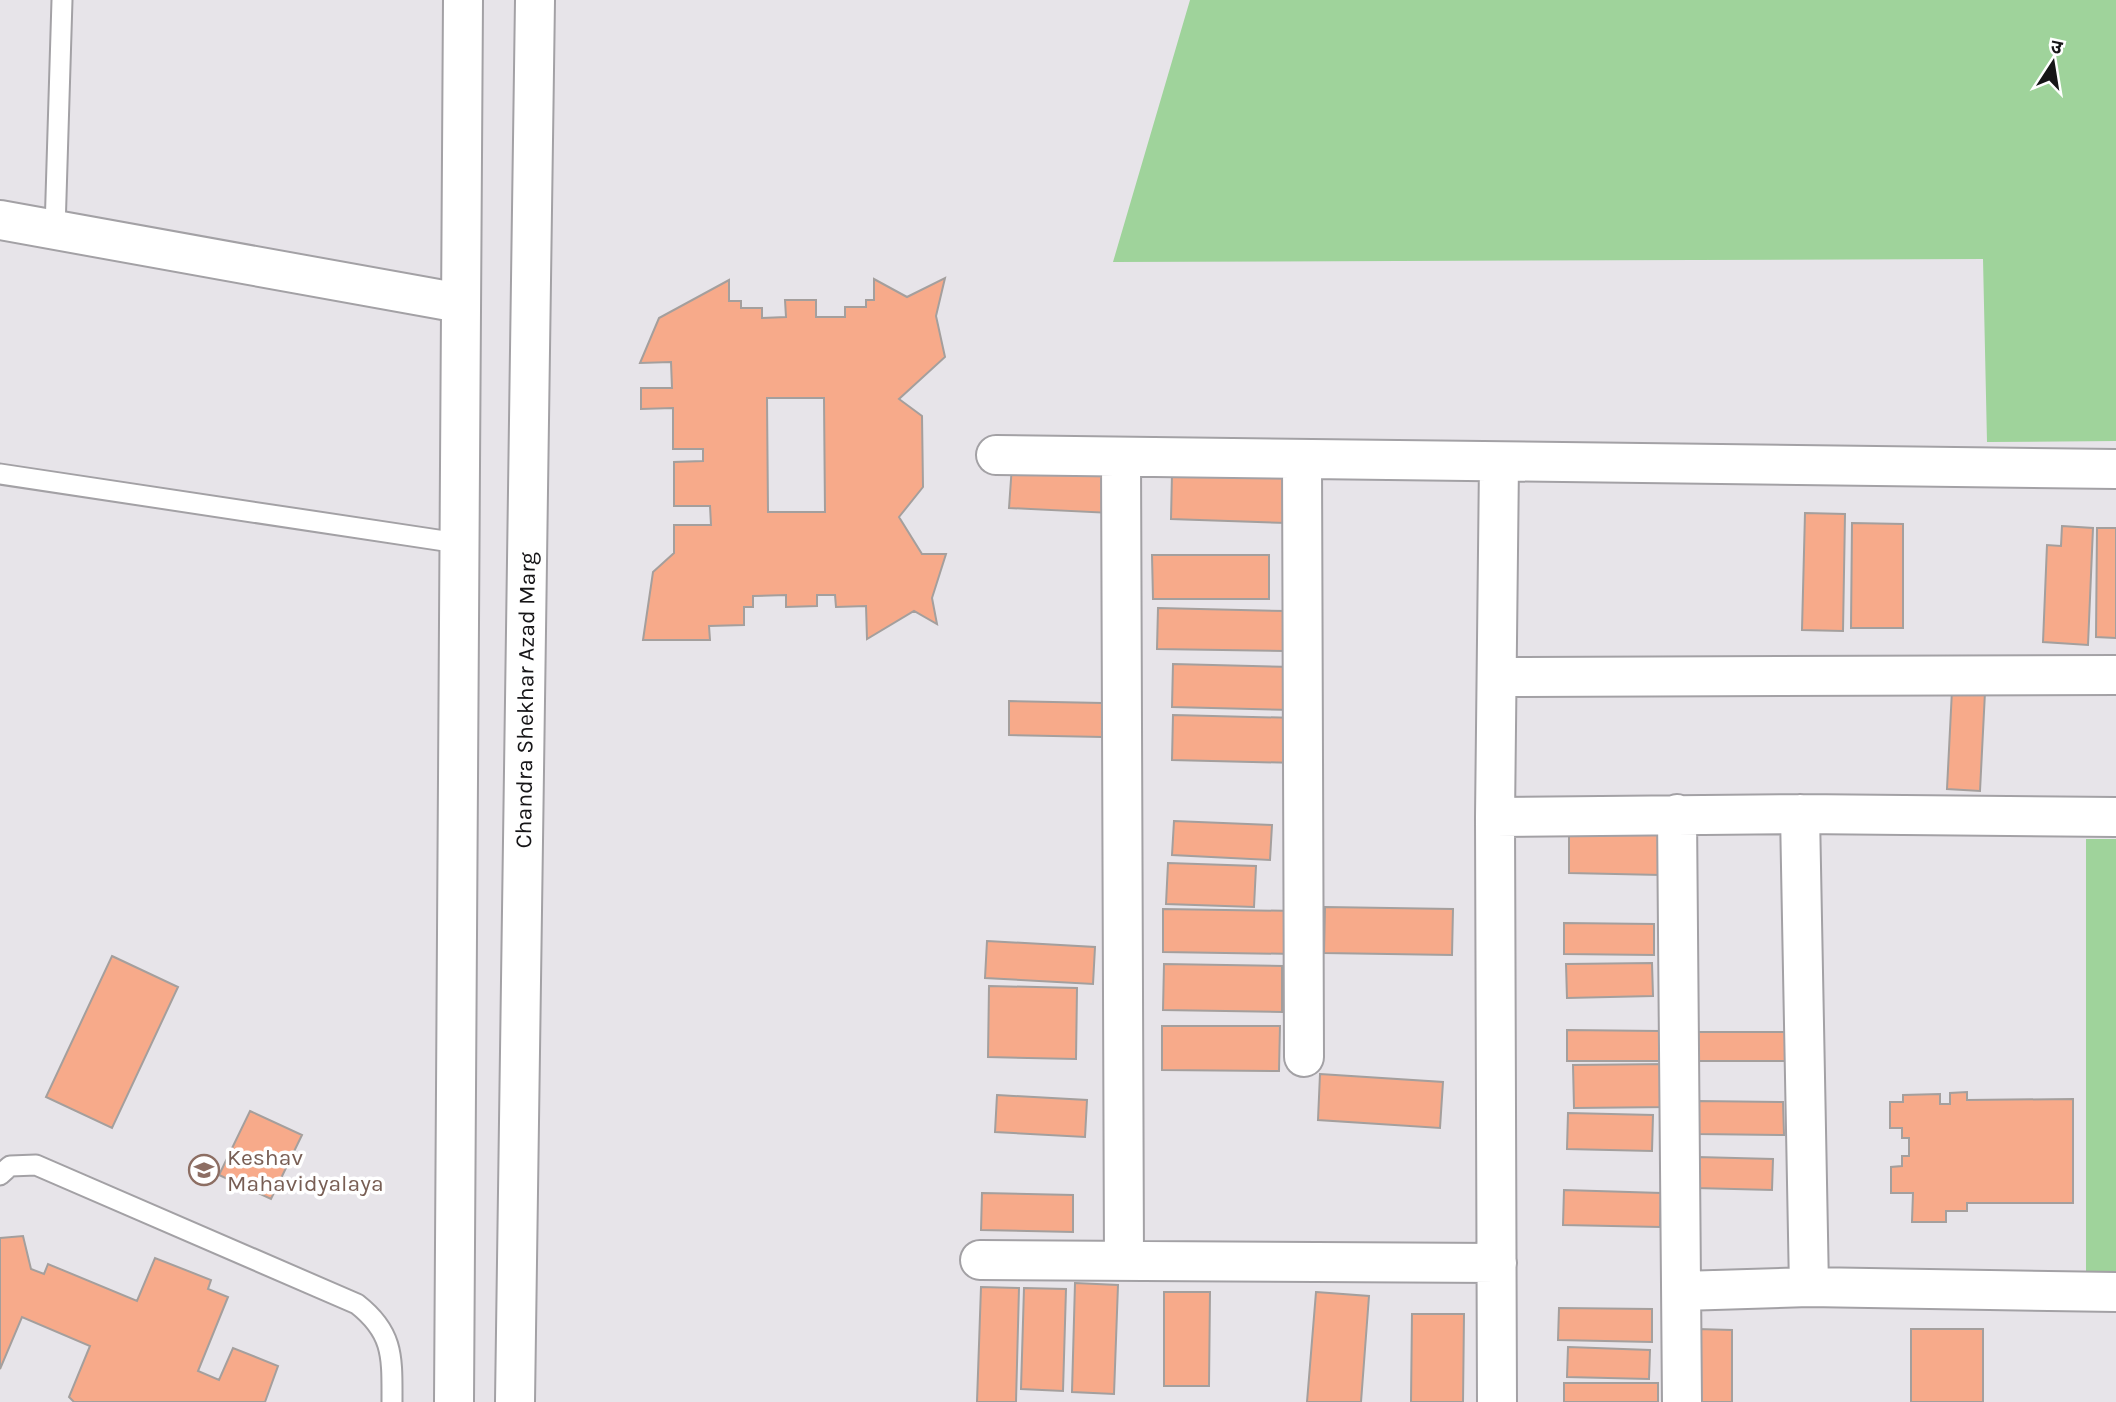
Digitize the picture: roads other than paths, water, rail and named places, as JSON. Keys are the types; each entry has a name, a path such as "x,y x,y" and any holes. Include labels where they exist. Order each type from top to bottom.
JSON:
{"street":[{"path":"454,1402 463,0"},
{"name":"Chandra Shekhar Azad Marg","path":"515,1402 535,0"},
{"path":"0,220 460,303"},
{"path":"996,455 2116,469"},
{"path":"1121,457 1124,1261"},
{"path":"1302,460 1304,1057"},
{"path":"1497,1402 1494,817 1499,463"},
{"path":"1497,677 2116,675"},
{"path":"1494,817 1677,814 2116,817"},
{"path":"1677,814 1682,1402"},
{"path":"1800,814 1809,1287"},
{"path":"980,1260 1497,1263"},
{"path":"1682,1291 1809,1287 2116,1292"}],"lane":[{"path":"55,230 62,0"},
{"path":"0,474 458,543"},
{"path":"0,1175 10,1166 36,1165 357,1304 377,1320 388,1339 392,1402"}],"place":[{"name":"Keshav Mahavidyalaya","path":"204,1170"}]}
